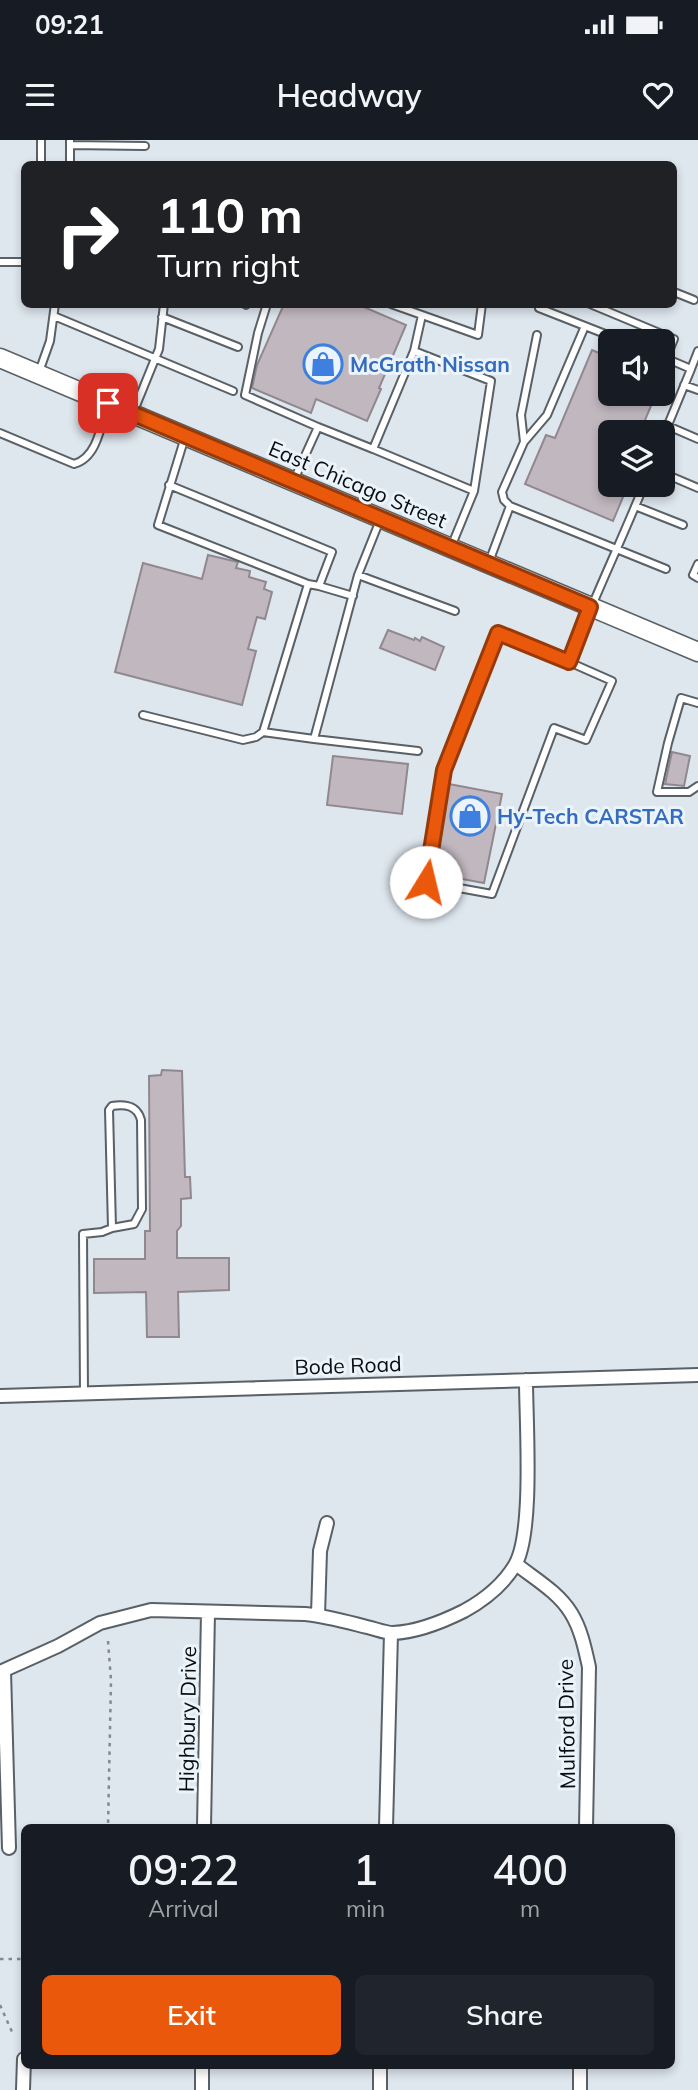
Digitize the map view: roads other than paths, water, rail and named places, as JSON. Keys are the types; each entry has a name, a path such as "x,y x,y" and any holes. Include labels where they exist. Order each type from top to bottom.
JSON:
{"main road":[{"name":"East Chicago Street","path":"0,358 698,652"}],"street":[{"name":"Bode Road","path":"0,1396 698,1375"},
{"path":"9,1848 2,1672 100,1623 151,1610 318,1615 391,1633 424,1628 476,1604 500,1585 516,1564 523,1539 526,1510 526,1380"},
{"path":"318,1615 320,1551 327,1523"},
{"name":"Mulford Drive","path":"516,1564 552,1591 571,1613 583,1642 589,1667 586,1824"},
{"name":"Highbury Drive","path":"204,1824 208,1612"},
{"path":"386,1824 391,1633"},
{"path":"23,2090 24,2069"},
{"path":"201,2090 202,2069"},
{"path":"380,2069 380,2090"},
{"path":"580,2069 580,2090"}],"lane":[{"path":"41,140 41,161"},
{"path":"69,161 70,142 145,146"},
{"path":"0,262 21,262"},
{"path":"677,293 694,300"},
{"path":"38,374 50,341 55,308"},
{"path":"133,415 159,349 163,308"},
{"path":"266,308 245,395 474,491"},
{"path":"402,308 478,335 481,308"},
{"path":"541,308 598,331"},
{"path":"600,308 650,329"},
{"path":"373,450 414,351 422,315"},
{"path":"54,316 233,391"},
{"path":"162,317 238,347"},
{"path":"585,326 547,415 524,442 502,492 504,500 510,506 666,569"},
{"path":"524,442 521,415 537,335"},
{"path":"414,351 491,382 474,491 450,548"},
{"path":"669,420 698,351"},
{"path":"675,362 691,369"},
{"path":"684,384 698,390"},
{"path":"0,433 74,464 84,462 91,453 108,403"},
{"path":"293,481 318,427"},
{"path":"675,429 698,439"},
{"path":"185,435 158,525 307,584 352,596"},
{"path":"675,478 698,488"},
{"path":"169,485 332,552 319,586"},
{"path":"569,662 590,607 639,497"},
{"path":"488,564 510,506"},
{"path":"635,506 683,525"},
{"path":"314,739 358,575 380,518"},
{"path":"698,565 693,575 698,578"},
{"path":"358,575 454,611"},
{"path":"143,715 243,740 263,732 307,584"},
{"path":"498,633 569,662 612,681 586,740 554,728 492,894 426,882 444,770 498,633"},
{"path":"698,703 681,698 657,792 689,792 698,786"},
{"path":"263,732 418,751"},
{"path":"84,1394 83,1234 134,1224 142,1209 141,1119 137,1111 127,1105 112,1106 109,1110 111,1227"}],"place":[{"name":"McGrath Nissan","path":"323,364"},
{"name":"Hy-Tech CARSTAR","path":"470,816"}]}
